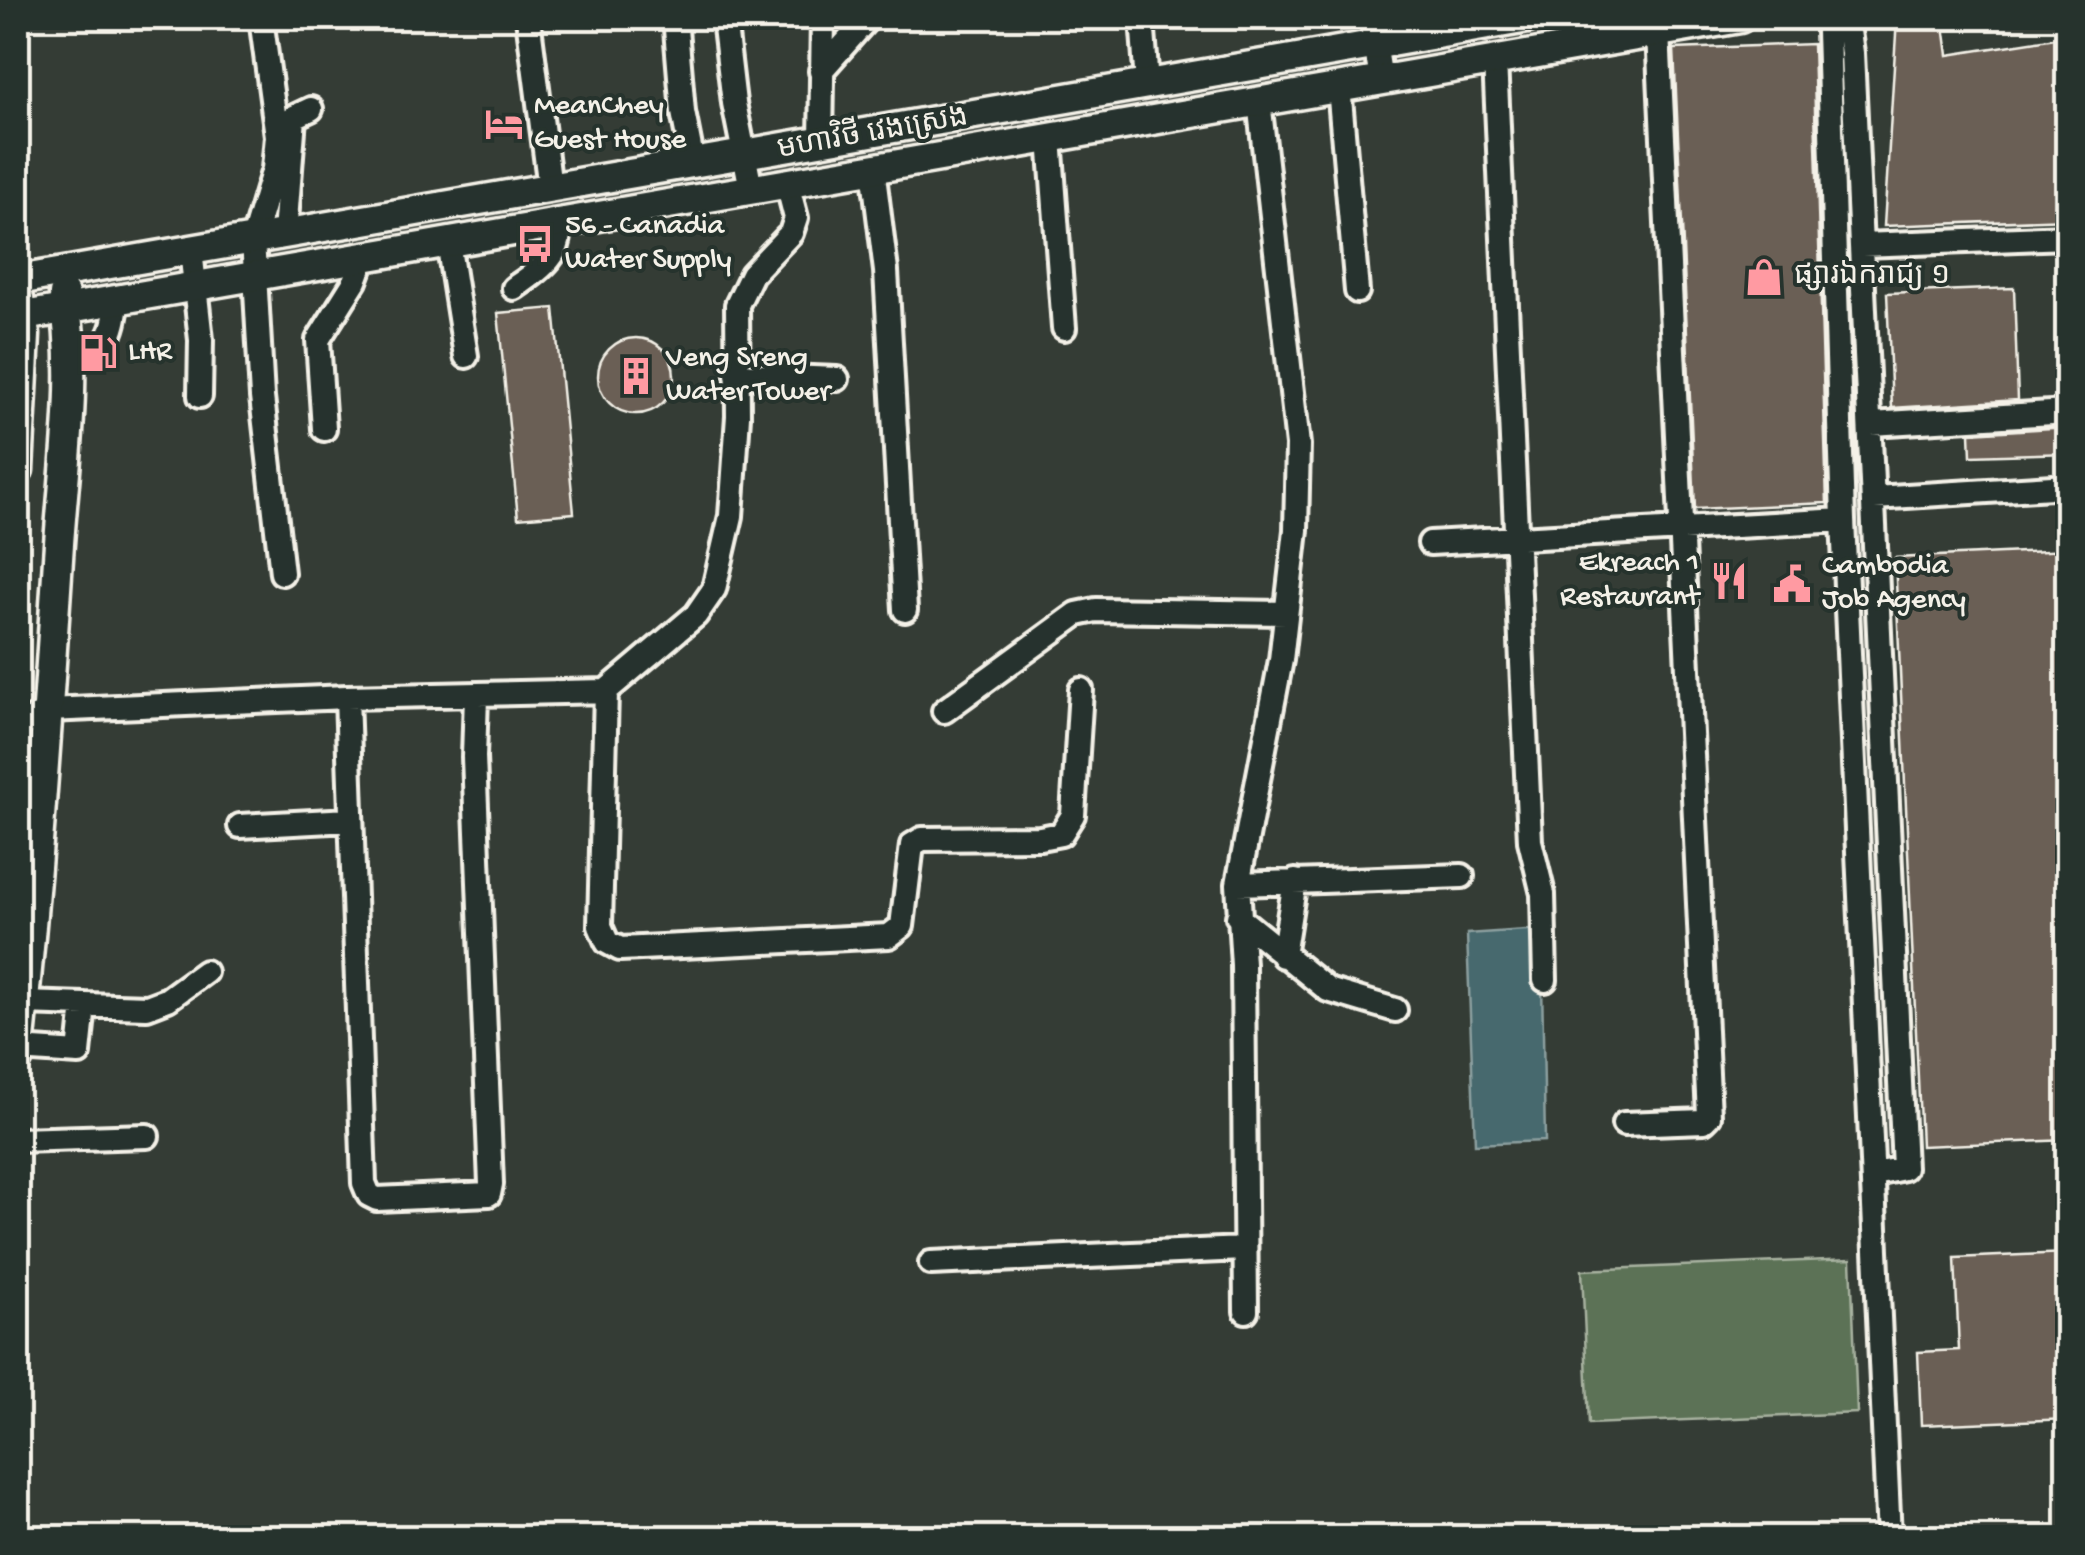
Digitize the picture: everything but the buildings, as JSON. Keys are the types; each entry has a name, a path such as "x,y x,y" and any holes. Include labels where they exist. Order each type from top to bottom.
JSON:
{"main road":[{"name":"មហាវិថី វេងស្រេង","path":"18,284 60,273 1147,84 1373,31 1528,18"},
{"name":"មហាវិថី វេងស្រេង","path":"20,316 1730,18"},
{"path":"18,1058 48,710 70,356 60,273"},
{"path":"18,284 26,336 18,470"}],"street":[{"path":"261,18 277,136 274,169 253,240 262,397 282,573"},
{"path":"528,18 550,188"},
{"path":"683,18 676,29 683,112 694,163"},
{"path":"724,18 751,189"},
{"path":"821,140 823,18"},
{"path":"821,71 868,18"},
{"path":"1142,18 1147,84"},
{"path":"1874,1174 1904,1168 1852,53 1848,24 1836,18 1828,31 1842,520 1888,1538"},
{"path":"1373,31 1380,80"},
{"path":"1624,1124 1704,1121 1709,1116 1685,530 1658,32"},
{"path":"1495,60 1530,842 1542,884 1545,980"},
{"path":"1339,87 1358,291"},
{"path":"1246,1310 1243,965 1238,884 1286,613 1296,530 1298,445 1259,101"},
{"path":"285,234 294,117 311,108"},
{"path":"1050,138 1064,328"},
{"path":"874,168 886,271 904,610"},
{"path":"18,727 48,710 606,691 696,615 714,589 731,516 737,305 742,286 791,233 796,218 788,183"},
{"path":"514,288 546,266 561,237 558,223"},
{"path":"1862,245 2068,237"},
{"path":"448,242 466,356"},
{"path":"192,250 197,286 200,396"},
{"path":"324,429 318,340 356,281 364,256"},
{"path":"70,356 97,351 114,332 118,299"},
{"path":"738,375 837,379"},
{"path":"1871,424 2068,412"},
{"path":"1874,498 2068,486"},
{"path":"1430,542 1842,520"},
{"path":"944,711 1077,614 1096,610 1286,613"},
{"path":"606,691 600,926 607,942 620,949 890,936 902,926 912,846 922,839 1040,838 1061,834 1073,814 1082,690"},
{"path":"347,697 364,1183 369,1195 377,1200 489,1194 474,758 476,696"},
{"path":"240,826 350,820"},
{"path":"1238,884 1462,876"},
{"path":"1283,956 1294,881"},
{"path":"1238,918 1328,990 1395,1010"},
{"path":"23,1003 147,1007 168,999 204,972"},
{"path":"18,1049 79,1053 84,1004"},
{"path":"18,1140 148,1136"},
{"path":"931,1263 1243,1249"}],"green space":[{"path":"1851,1259 1857,1413 1589,1424 1582,1270"}],"water":[{"path":"1541,929 1545,1141 1475,1144 1467,934"}],"place":[{"name":"MeanChey Guest House","path":"504,124"},
{"name":"56 - Canadia Water Supply","path":"535,244"},
{"name":"ផ្សារឯករាជ្យ ១","path":"1764,277"},
{"name":"LHR","path":"98,353"},
{"name":"Veng Sreng Water Tower","path":"636,376"},
{"name":"Ekreach 1 Restaurant","path":"1729,581"},
{"name":"Cambodia Job Agency","path":"1792,584"}]}
